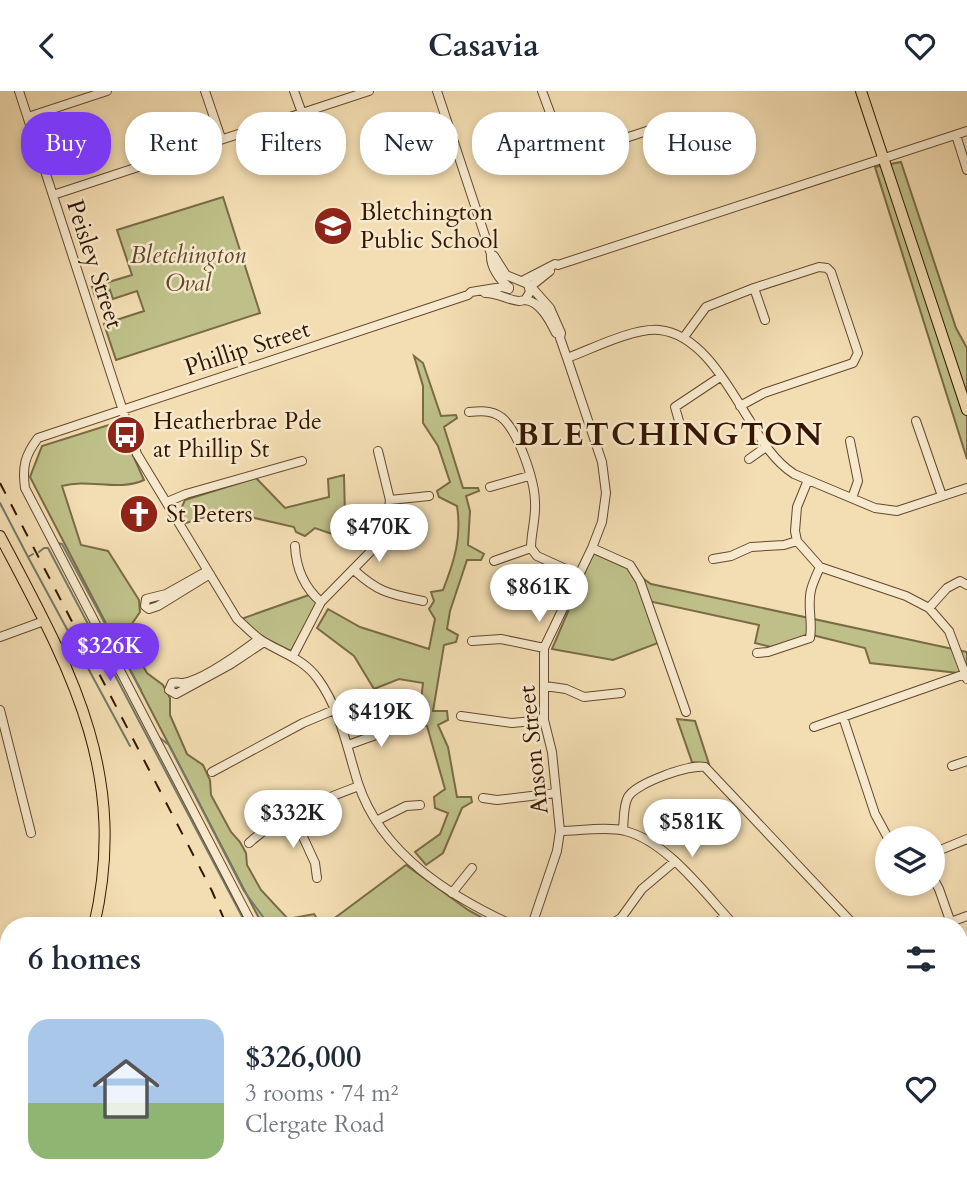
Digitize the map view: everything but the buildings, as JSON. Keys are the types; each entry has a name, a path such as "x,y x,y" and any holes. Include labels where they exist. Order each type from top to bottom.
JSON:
{"main road":[{"path":"861,91 967,410"},
{"path":"0,536 44,621 82,704 99,773 104,815 100,897 96,917"}],"street":[{"name":"Peisley Street","path":"19,91 26,112"},
{"path":"43,112 107,91"},
{"path":"205,91 212,112"},
{"path":"294,91 302,112"},
{"path":"305,112 369,91"},
{"name":"Anson Street","path":"437,91 491,254 506,275 519,287"},
{"path":"542,91 565,153 577,154 643,133"},
{"name":"Phillip Street","path":"468,295 486,288 519,287 548,267 967,131"},
{"path":"956,135 967,170"},
{"path":"53,195 125,171"},
{"name":"Peisley Street","path":"47,175 137,454 209,573 237,619 262,640 293,656 314,673 334,710 348,745 359,786 376,821 415,866 474,907 496,917"},
{"name":"Anson Street","path":"491,254 496,272 541,297 554,315 561,333 560,338"},
{"name":"Phillip Street","path":"248,917 25,488 23,472 26,455 38,438 468,295 519,287 543,276 558,265"},
{"path":"684,337 706,307 820,267 831,272 858,353 853,363 764,393 740,406"},
{"path":"486,288 493,282 496,272"},
{"path":"541,297 543,276"},
{"path":"519,287 529,296 525,300 519,301 519,287"},
{"path":"754,288 765,320"},
{"name":"Anson Street","path":"525,300 544,312 560,338 602,462 606,493 602,522 592,548 544,648 544,720 552,753 560,831 557,851 537,917"},
{"path":"566,358 631,334 658,330 684,337 704,354 766,447 785,469 875,508 897,511 967,488"},
{"path":"679,421 675,407 720,377"},
{"path":"469,412 484,410 499,415 510,426 522,452 535,502 531,548 537,556 579,575"},
{"path":"916,421 942,496"},
{"path":"850,440 858,481 852,498"},
{"path":"749,459 766,447"},
{"path":"293,656 321,602 376,546 387,522 390,500 378,451"},
{"path":"167,502 186,494 302,461"},
{"path":"491,487 529,476"},
{"path":"808,481 797,507 797,541 820,567 906,596 929,608 948,631 966,676 814,727"},
{"path":"390,500 429,496"},
{"path":"713,559 731,556 751,547 784,545 797,541"},
{"path":"295,546 300,572 310,591 321,602"},
{"path":"494,561 531,548"},
{"path":"592,548 630,565 640,581 685,712"},
{"path":"757,653 810,638 812,627 809,601 820,567"},
{"path":"354,570 372,587 423,601"},
{"path":"209,573 158,606 149,609 145,605 146,599 166,594 209,573"},
{"path":"929,608 947,588 960,581 967,585"},
{"path":"0,637 44,621"},
{"path":"472,641 501,639 544,648"},
{"path":"262,640 231,664 176,694 170,692 172,683 184,683 201,675 262,640"},
{"path":"545,686 566,689 584,697 621,693"},
{"path":"0,710 31,833"},
{"path":"212,772 303,723 334,710"},
{"path":"461,716 512,723 544,720"},
{"path":"843,716 875,814 882,826"},
{"path":"348,745 387,731 399,722"},
{"path":"953,766 967,761"},
{"path":"623,830 627,798 636,788 693,766 705,767 847,917"},
{"path":"249,843 262,831 359,786"},
{"path":"483,798 496,800 556,793"},
{"path":"376,821 406,806 420,805"},
{"path":"293,815 315,863 317,879"},
{"path":"560,831 623,830 650,841 674,862 725,916"},
{"path":"945,847 967,839"},
{"path":"622,917 642,889 674,862"},
{"path":"452,893 472,868"},
{"path":"941,896 949,917"}],"green space":[{"path":"901,162 956,328 967,348 967,459 875,167"},
{"name":"Bletchington Oval","path":"223,197 260,313 116,360 104,324 144,311 137,291 113,299 110,290 95,296 92,287 132,275 117,230"},
{"path":"414,356 423,363 441,416 456,415 457,418 444,427 463,488 478,488 479,491 466,496 470,511 468,545 484,554 481,560 467,560 450,611 447,629 458,635 456,642 444,645 433,711 447,711 448,720 438,725 448,747 457,797 471,797 472,802 462,808 443,853 426,865 415,852 440,834 448,813 435,808 434,797 445,789 427,726 413,723 411,715 420,709 423,683 399,679 374,689 354,656 317,628 328,609 360,627 429,649 435,619 429,609 434,601 431,592 443,590 447,580 456,549 458,517 457,506 439,497 437,491 450,482 438,446 423,423 423,386"},
{"path":"119,424 144,480 124,485 83,483 62,486 81,545 108,551 139,600 140,612 125,634 147,673 163,685 170,698 170,715 187,754 203,765 210,780 211,795 246,853 247,865 261,890 286,917 258,917 30,477 42,446"},
{"path":"344,475 345,518 383,526 373,548 315,528 305,536 296,532 294,527 224,511 186,523 180,511 185,500 256,478 285,508 329,497 328,479"},
{"path":"593,553 629,569 651,584 967,652 967,674 870,663 865,648 808,634 806,637 771,647 755,643 759,625 644,600 658,643 613,660 552,649"},
{"path":"309,595 318,604 291,651 264,638 241,619"},
{"path":"677,719 695,721 709,764 692,762"},
{"path":"406,865 481,917 336,917"}],"waterway":[{"path":"0,503 28,557 33,554"},
{"path":"58,543 62,544 141,690"},
{"path":"39,552 47,548"},
{"path":"48,548 242,917"},
{"path":"28,557 130,746"},
{"path":"160,738 169,745 244,891 263,917"}],"railway":[{"path":"0,483 223,917"}],"place":[{"name":"Bletchington Public School","path":"333,226"},
{"name":"Heatherbrae Pde at Phillip St","path":"126,435"},
{"name":"St Peters","path":"139,514"}],"district":[{"name":"BLETCHINGTON","path":"670,434"}]}
